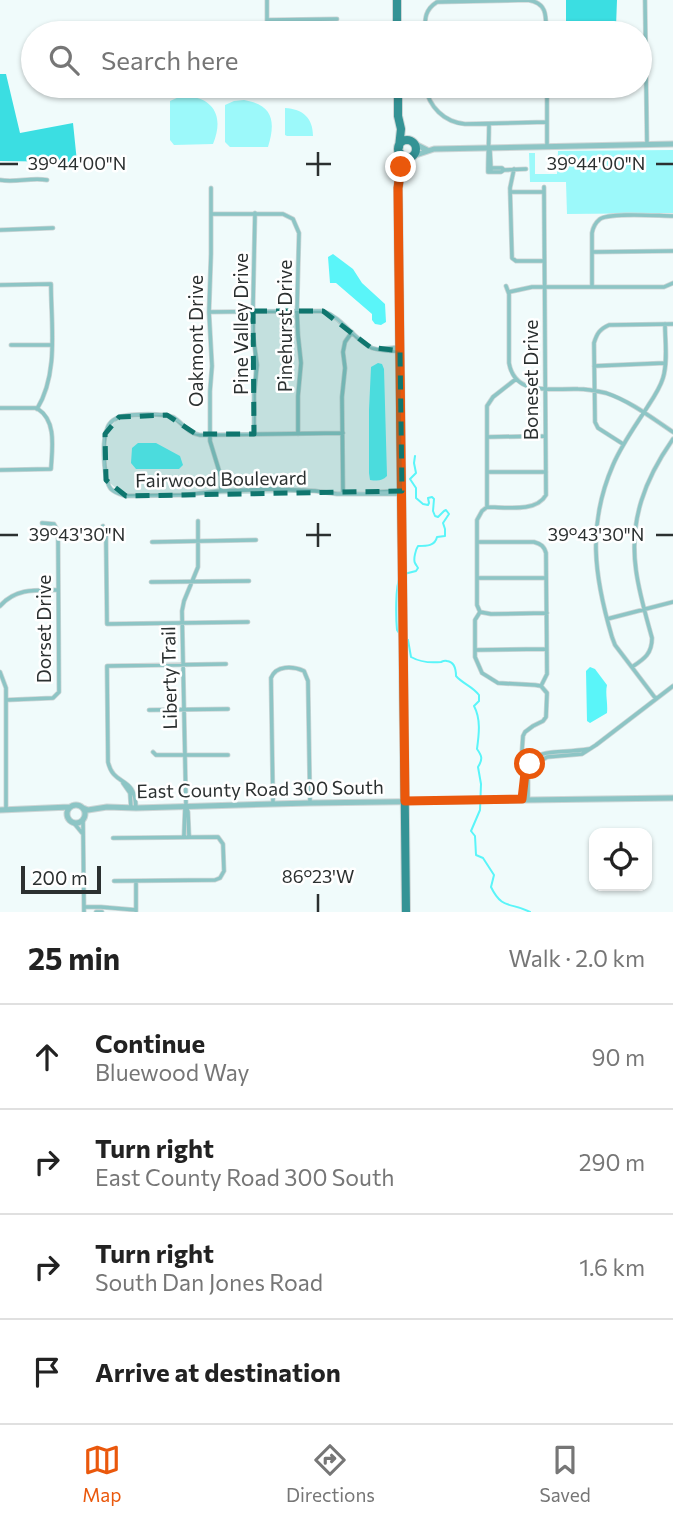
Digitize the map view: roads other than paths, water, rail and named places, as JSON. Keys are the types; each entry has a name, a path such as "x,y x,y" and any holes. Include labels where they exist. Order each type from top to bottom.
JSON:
{"main road":[{"path":"397,0 397,21"},
{"path":"398,98 401,129 398,188 406,912"},
{"path":"401,129 414,143 416,151 401,167"},
{"path":"412,156 404,157 399,150 400,143 405,140 414,143"}],"street":[{"path":"267,0 267,20 337,19"},
{"path":"425,21 432,5 442,1 484,0 533,1 542,6 546,21"},
{"path":"645,0 645,21"},
{"path":"429,98 437,111 457,123 547,122"},
{"path":"547,98 547,147"},
{"path":"646,98 647,145"},
{"path":"489,124 490,169 501,172 526,169"},
{"path":"414,143 427,150"},
{"path":"412,156 427,150 673,144"},
{"path":"514,169 510,192 511,256 513,260 544,261"},
{"path":"0,180 47,180"},
{"name":"Oakmont Drive","path":"211,188 210,435 221,491"},
{"name":"Boneset Drive","path":"487,507 529,506 541,502 546,495 544,190 510,192"},
{"path":"211,214 255,213"},
{"name":"Pinehurst Drive","path":"255,213 283,214 293,219 299,233 297,311 301,363 298,434"},
{"name":"Pine Valley Drive","path":"254,434 257,365 253,311 255,213"},
{"path":"592,287 592,233 598,220 610,216 673,216"},
{"path":"0,230 53,228"},
{"path":"592,252 673,251"},
{"path":"508,292 529,287 664,287 673,283"},
{"path":"0,285 51,284 51,367 44,398 37,409"},
{"path":"506,286 509,363 516,379 530,387 595,390 644,412 673,432"},
{"path":"209,312 327,312 367,345 377,349 400,349"},
{"path":"656,699 615,645 597,582 595,532 603,491 613,464 663,379 665,324"},
{"path":"623,444 598,428 595,422 594,343 599,331 609,325 673,324"},
{"path":"343,494 343,348 352,332"},
{"path":"11,345 51,345"},
{"path":"594,366 665,363"},
{"path":"480,612 477,605 477,520 487,507 489,403 516,379"},
{"path":"0,408 37,409 48,418 51,469 0,470"},
{"name":"Fairwood Boulevard","path":"210,435 192,433 167,415 119,417 111,422 105,438 106,477 111,489 130,496 283,489 343,494 382,491 402,493"},
{"path":"210,435 342,433"},
{"path":"488,437 546,436"},
{"path":"632,667 647,657 652,645 636,572 635,535 638,512 645,486 673,439"},
{"path":"487,472 546,472"},
{"name":"Liberty Trail","path":"186,836 182,623 183,604 198,567 198,521"},
{"name":"Dorset Drive","path":"6,700 53,698 58,694 58,528 54,524 42,523"},
{"path":"103,526 106,537 107,624 248,622"},
{"path":"152,542 256,540"},
{"path":"477,542 534,542 542,546 546,553 547,674 541,686"},
{"path":"477,578 546,578"},
{"path":"151,582 249,581"},
{"path":"0,606 10,597 22,592 58,590"},
{"path":"606,619 673,602"},
{"path":"480,612 547,613"},
{"path":"480,612 475,620 475,650 476,661 482,673 505,685 541,686 547,693 546,717 525,733 522,739 522,750 533,763"},
{"path":"475,650 547,649"},
{"path":"133,808 130,793 123,781 111,772 108,762 107,666 226,664"},
{"path":"273,803 271,678 277,670 290,668 303,670 308,679 310,803"},
{"path":"0,672 6,688 3,809 77,805 83,808 84,910 101,907 135,911 136,881"},
{"path":"525,799 525,773 543,753 591,748 673,686"},
{"path":"149,710 228,709"},
{"path":"0,738 6,737"},
{"path":"153,752 156,755 228,755"},
{"name":"East County Road 300 South","path":"83,808 673,798"},
{"path":"67,816 70,807"},
{"path":"47,808 63,812 84,838"},
{"name":"East County Road 300 South","path":"84,819 93,812 117,808"},
{"path":"73,822 78,823 84,819"},
{"path":"113,838 214,836 220,838 223,844 223,871 220,878 215,880 114,881"},
{"path":"96,912 102,912"}],"waterway":[{"path":"404,574 418,568 414,559 418,546 430,545 437,537 445,536 443,523 449,514 446,510 438,517 435,516 432,497 428,498 428,505 416,498 416,488 410,479 416,473 415,456"},
{"path":"399,633 396,603 400,577"},
{"path":"406,639 411,657 426,662 452,663 456,676 479,695 479,701 474,706 479,721 477,749 481,758 478,767 481,784 480,810 471,831 475,836 476,855 483,858 494,875 491,887 499,899 530,912"}]}
